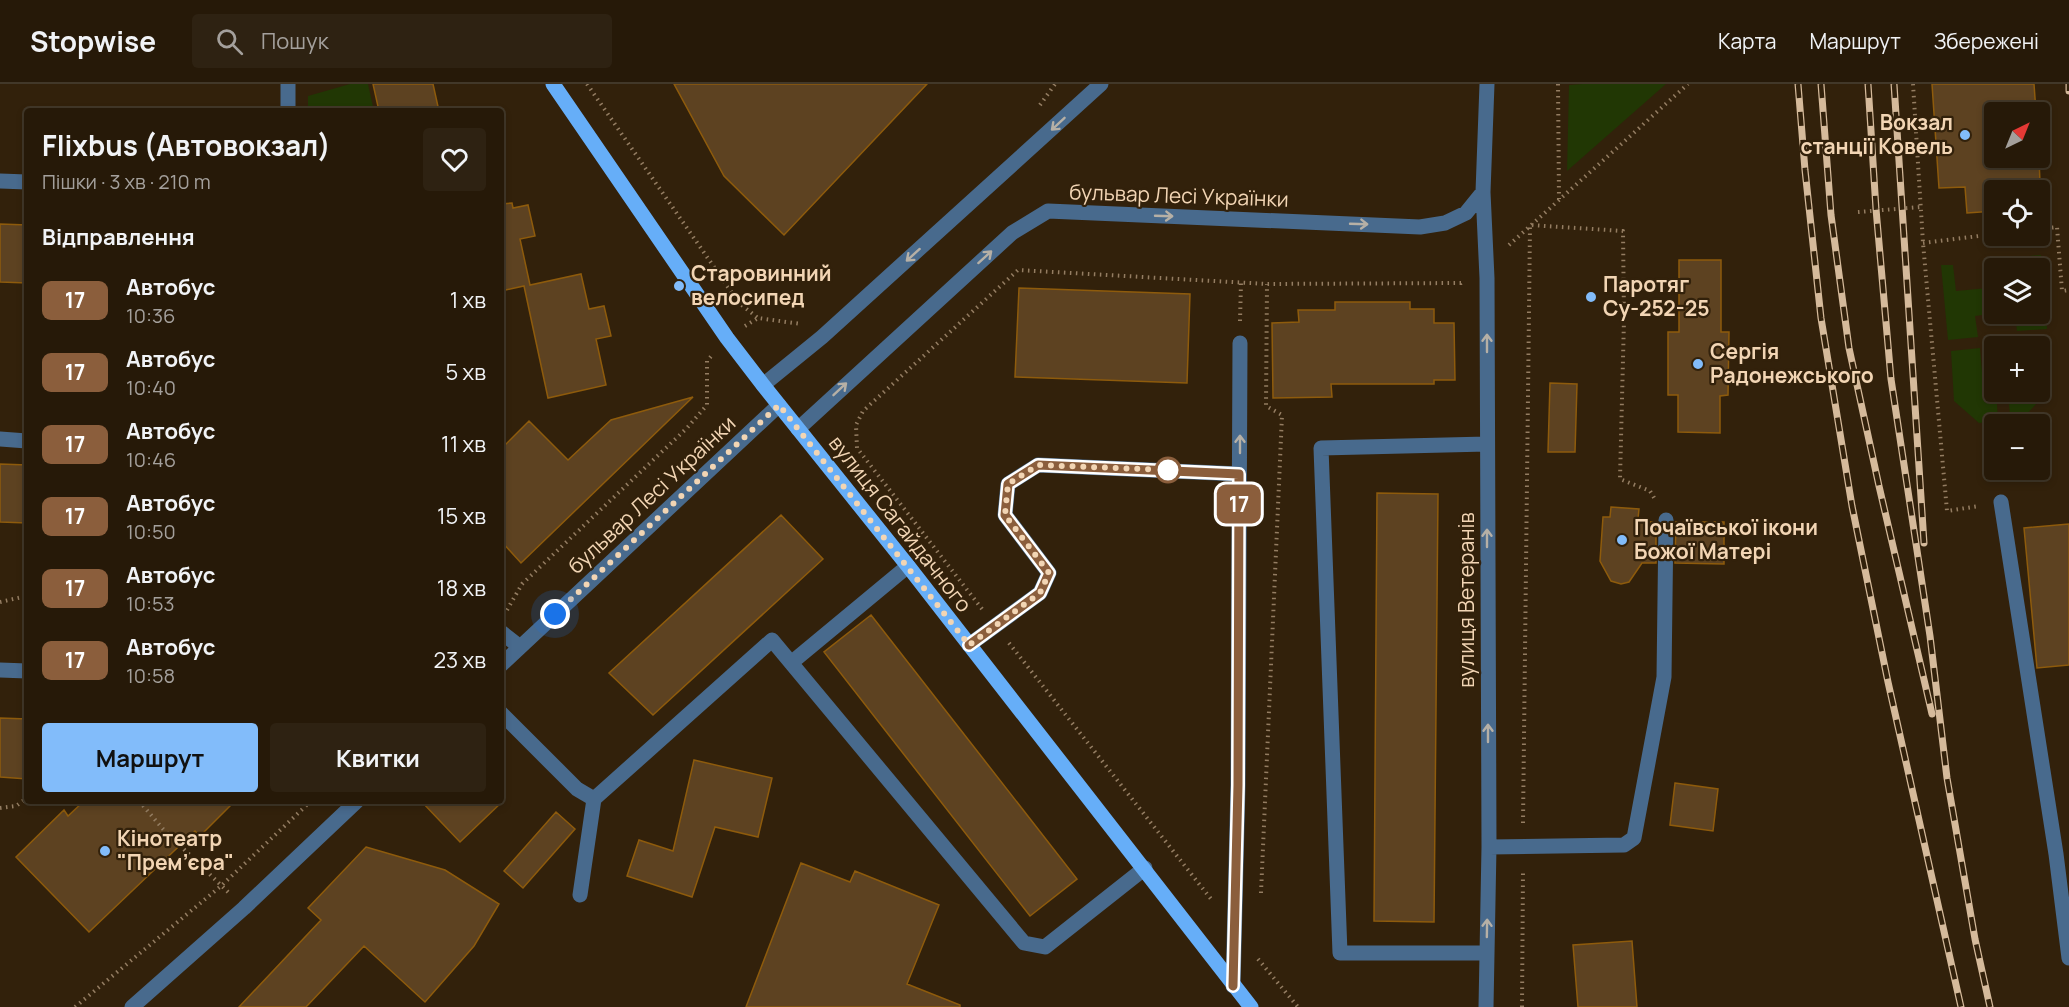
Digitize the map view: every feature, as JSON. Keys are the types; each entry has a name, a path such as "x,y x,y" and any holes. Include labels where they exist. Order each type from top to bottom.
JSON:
{"main road":[{"name":"вулиця Сагайдачного","path":"553,84 727,338 763,386 908,566 1251,1007"}],"street":[{"path":"288,84 288,108"},
{"path":"763,386 822,337 1101,84"},
{"path":"1483,192 1488,84"},
{"path":"0,181 24,182"},
{"name":"вулиця Ветеранів","path":"1483,192 1487,264 1489,848 1486,1007"},
{"name":"бульвар Лесі Українки","path":"798,429 1012,233 1048,211 1420,227 1445,223 1466,213 1483,192"},
{"path":"1233,986 1238,773 1240,343"},
{"name":"бульвар Лесі Українки","path":"504,662 779,405"},
{"path":"0,440 24,441"},
{"path":"1487,444 1321,448 1340,953 1487,953"},
{"path":"969,645 1040,593 1049,573 1005,515 1008,484 1038,465 1239,474"},
{"path":"2001,502 2056,854 2069,958"},
{"path":"1489,848 1624,845 1634,838 1664,677 1666,520"},
{"path":"791,663 908,566"},
{"path":"504,634 520,647"},
{"path":"580,896 594,799 772,640 1023,942 1045,947 1145,868"},
{"path":"0,670 24,671"},
{"path":"504,716 577,789 594,799"},
{"path":"132,1007 244,908 354,804"}],"path":[{"path":"587,84 739,303 758,318"},
{"path":"1558,84 1559,200"},
{"path":"1298,1007 1258,960 857,448 856,425 863,411 1018,270 1267,284 1461,283 1487,264 1688,84"},
{"path":"1913,84 1923,243 1947,511 2001,502"},
{"path":"1858,212 1921,207"},
{"path":"1530,225 1623,231 1624,319 1620,479 1650,491 1666,520"},
{"path":"1522,1007 1530,225"},
{"path":"2050,227 2057,226 2062,291 2069,290"},
{"path":"1923,243 1984,235"},
{"path":"1240,343 1241,283"},
{"path":"1261,901 1282,415 1266,406 1267,284"},
{"path":"0,603 24,597"},
{"path":"0,807 16,806 24,800"},
{"path":"142,804 163,829 244,908"},
{"path":"75,1007 221,886 308,804"},
{"path":"1258,960 1259,948"}],"green space":[{"path":"350,84 368,84 373,108 308,108 308,96"},
{"path":"1666,84 1567,171 1569,85"},
{"path":"2041,255 2041,258 2029,258 2029,256"},
{"path":"1941,265 1953,265 1956,291 1984,288 1984,315 1975,316 1978,337 1948,340"},
{"path":"2016,324 2047,324 2047,329 2017,331"},
{"path":"1980,348 1982,372 1984,372 1984,402 1997,402 1998,414 1984,414 1984,422 1979,423 1954,401 1951,351"},
{"path":"2009,402 2038,402 2027,414 2010,414"}],"building":[{"path":"373,84 433,84 438,108 378,108"},
{"path":"674,84 927,84 784,235 724,176"},
{"name":"Вокзал станції Ковель","path":"1932,84 2034,84 2035,102 1984,102 1984,168 2039,168 2040,180 1984,180 1984,212 1967,213 1965,187 1939,188"},
{"path":"512,203 513,208 528,205 535,236 520,239 530,285 581,274 589,309 604,306 611,336 596,339 606,385 548,398 524,286 504,290 504,204"},
{"path":"0,224 24,225 24,283 0,282"},
{"name":"Сергія Радонежського","path":"1679,260 1721,260 1721,332 1729,332 1728,395 1720,396 1720,433 1678,432 1678,395 1668,395 1668,332 1679,332"},
{"path":"1019,288 1190,294 1187,383 1015,377"},
{"path":"1335,302 1410,302 1410,309 1434,309 1434,323 1454,323 1455,380 1434,380 1434,384 1331,384 1332,397 1273,398 1272,323 1299,322 1298,310 1335,310"},
{"path":"1550,383 1577,384 1575,452 1548,452"},
{"path":"693,397 521,563 504,544 504,446 529,421 568,460 611,420"},
{"path":"0,464 24,465 24,523 0,522"},
{"path":"1377,493 1438,494 1434,922 1374,921"},
{"name":"Почаївської ікони Божої Матері","path":"1611,507 1639,509 1638,519 1645,520 1645,522 1656,522 1656,563 1642,563 1629,582 1621,584 1611,581 1600,561 1603,517 1610,517"},
{"path":"781,515 823,559 653,715 609,673"},
{"path":"1676,522 1724,522 1724,564 1675,563"},
{"path":"2069,524 2069,665 2037,668 2024,528"},
{"path":"871,615 1077,879 1030,916 824,652"},
{"path":"0,718 24,719 24,779 0,777"},
{"path":"694,760 772,778 758,837 715,827 692,897 627,876 639,840 673,851"},
{"path":"1675,783 1718,789 1713,831 1670,825"},
{"path":"81,804 232,804 200,836 195,831 89,932 16,857 64,810 68,816"},
{"path":"424,804 500,804 460,842"},
{"path":"556,812 575,829 523,888 504,871"},
{"path":"366,847 445,870 499,904 474,946 425,1002 364,946 306,1007 239,1007 321,920 308,908"},
{"path":"801,863 850,882 855,871 939,905 907,984 960,1005 960,1007 746,1007"},
{"path":"1632,941 1637,1007 1578,1007 1573,945"}],"railway":[{"path":"1798,84 1821,318 1852,506 1888,682 1961,1007"},
{"path":"1821,84 1831,215 1849,348 1932,714"},
{"path":"1868,84 1891,379 1930,636 1947,778 1975,939 1990,1007"},
{"path":"1894,84 1924,543"},
{"path":"2069,84 2069,91"}],"bus line":[{"name":"17","path":"969,645 1040,593 1049,573 1005,515 1008,484 1038,465 1239,474 1238,785 1233,986"}],"place":[{"name":"Вокзал станції Ковель","path":"1965,135"},
{"name":"Старовинний велосипед","path":"679,286"},
{"name":"Паротяг Су-252-25","path":"1591,297"},
{"name":"Сергія Радонежського","path":"1698,364"},
{"name":"Почаївської ікони Божої Матері","path":"1622,540"},
{"name":"Кінотеатр \"Прем’єра\"","path":"105,851"}],"route":[{"path":"555,614 779,405 969,645 1040,593 1049,573 1005,515 1008,484 1038,465 1168,470"}]}
